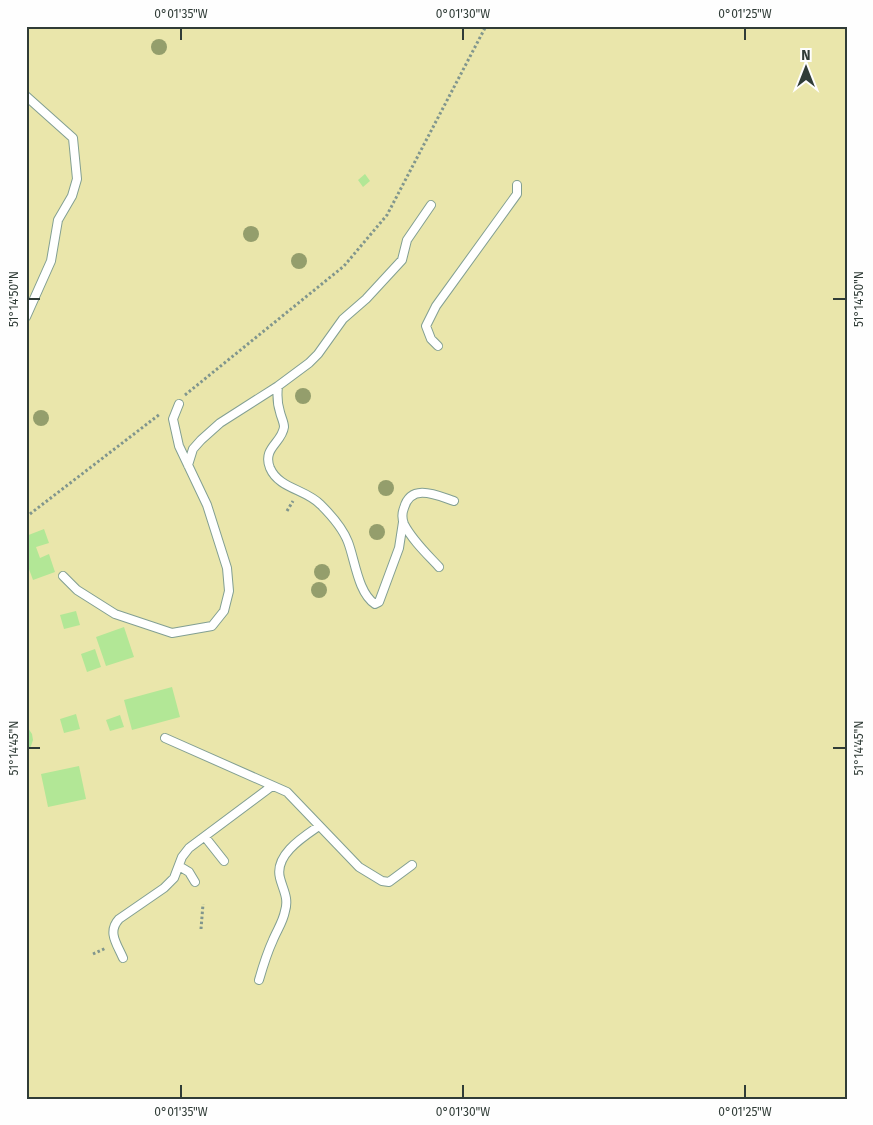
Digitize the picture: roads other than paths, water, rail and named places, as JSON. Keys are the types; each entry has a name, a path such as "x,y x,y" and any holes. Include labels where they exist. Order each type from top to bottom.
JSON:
{"lane":[{"path":"26,96 73,138 77,179 72,196 58,220 51,261 26,317"},
{"path":"438,346 430,339 426,326 436,306 517,194 517,185"},
{"path":"188,465 193,449 220,423 278,386 318,354 343,319 366,299 402,260 407,240 431,205"},
{"path":"278,386 276,398 284,427 281,435 269,452 268,459 271,469 282,483 305,492 320,504 332,518 347,541 356,572 370,600 375,604 379,602 399,548 403,522 402,514 406,501 412,495 424,492 454,501"},
{"path":"63,576 77,590 115,614 172,633 212,626 224,611 229,591 227,568 206,505 179,446 173,418 181,400"},
{"path":"403,522 411,535 439,567"},
{"path":"165,738 287,792 359,867 382,881 389,882 412,865"},
{"path":"122,958 113,934 113,926 119,919 164,888 174,878 182,857 189,848 272,786"},
{"path":"259,980 268,952 286,911 287,900 278,868 298,840 319,826"},
{"path":"205,837 224,861"},
{"path":"179,866 189,872 195,882"}]}
